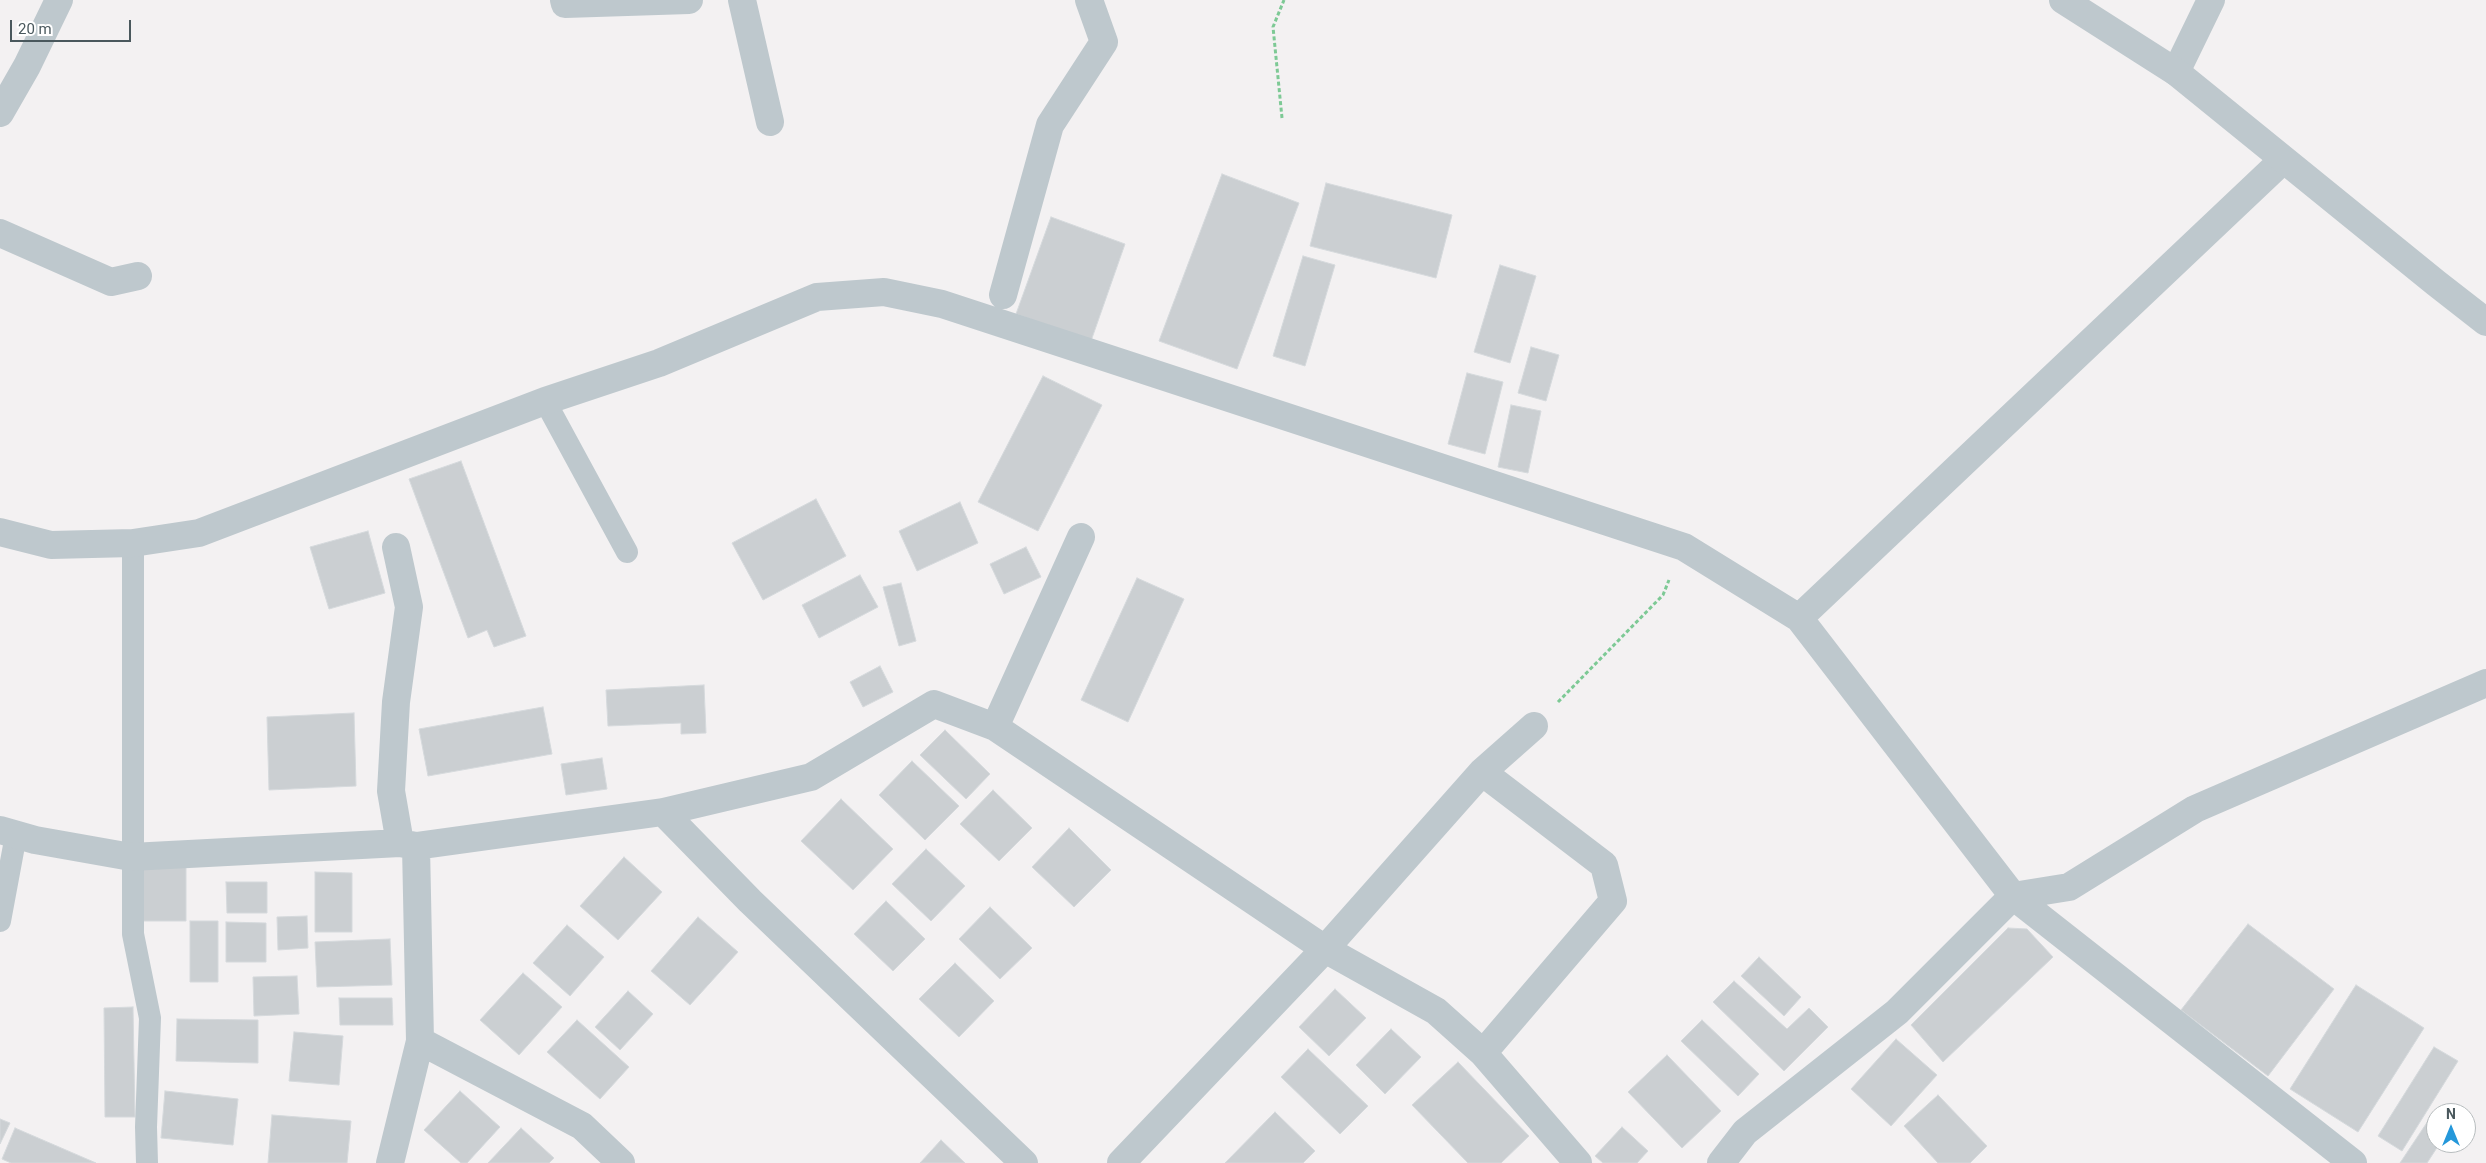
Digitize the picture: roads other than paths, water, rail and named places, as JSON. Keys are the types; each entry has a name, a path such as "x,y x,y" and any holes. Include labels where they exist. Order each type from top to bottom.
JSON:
{"street":[{"path":"0,113 28,66 59,0"},
{"path":"564,0 565,4 689,0"},
{"path":"742,0 770,122"},
{"path":"1004,295 1050,125 1104,42 1089,0"},
{"path":"2063,0 2176,72 2486,322"},
{"path":"2176,72 2211,0"},
{"path":"1799,618 2283,160"},
{"path":"0,233 111,282 138,276"},
{"path":"0,532 51,546 133,544 200,533 545,401 659,363 817,297 884,292 942,304 1684,547 1799,618 2013,896 2352,1163"},
{"path":"995,727 1081,537"},
{"path":"390,1163 420,1041 408,845 392,791 396,702 409,607 396,548"},
{"path":"1722,1163 1745,1132 1897,1012 2013,896 2069,887 2195,809 2486,683"},
{"path":"8,832 131,857 408,845 663,812 811,777 934,704 995,727 1325,949 1436,1011 1483,1053 1578,1163"},
{"path":"1121,1163 1325,949 1482,772 1534,726"},
{"path":"1482,772 1604,865 1613,901 1483,1053"},
{"path":"663,812 750,900 1024,1163"},
{"path":"420,1041 582,1126 621,1163"}],"lane":[{"path":"545,401 627,552"},
{"path":"133,544 131,857 133,934 150,1018 146,1127 147,1163"},
{"path":"0,921 8,832"}]}
